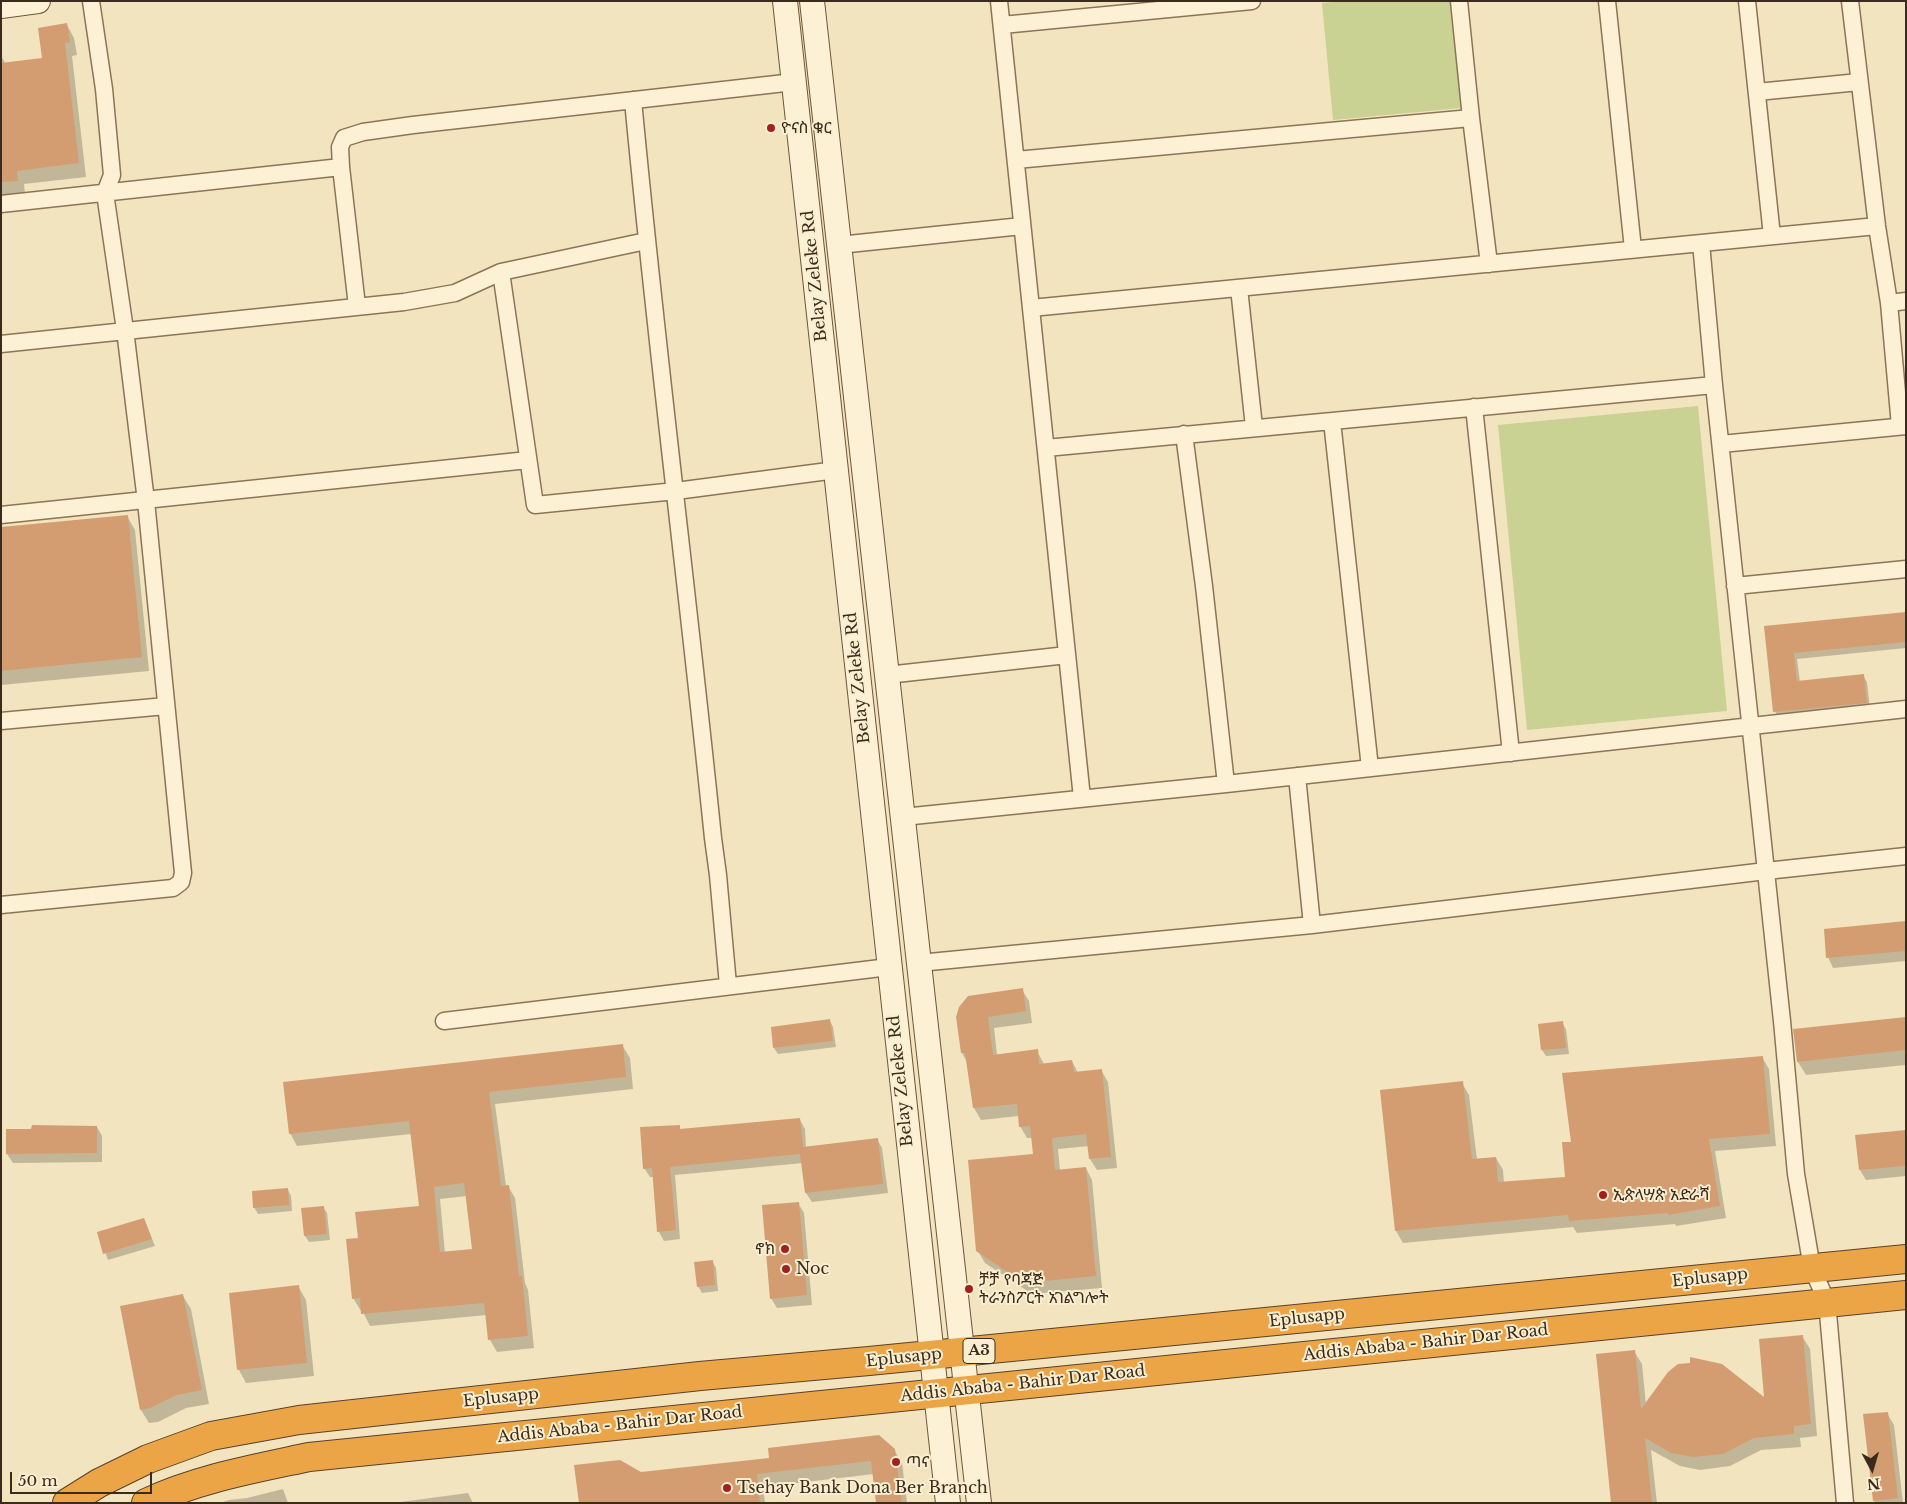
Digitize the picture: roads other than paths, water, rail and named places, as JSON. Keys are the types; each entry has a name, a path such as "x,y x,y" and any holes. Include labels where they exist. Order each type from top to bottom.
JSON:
{"highway":[{"name":"Eplusapp","path":"67,1503 99,1483 148,1459 184,1445 211,1436 290,1422 700,1376 962,1352 1906,1258"},
{"name":"Addis Ababa - Bahir Dar Road","path":"146,1503 165,1494 222,1475 308,1457 1906,1295"}],"street":[{"path":"1,6 38,1"},
{"path":"1,905 173,888 181,882 184,873 146,501 125,330 105,193 112,176 104,89 91,1"},
{"name":"Belay Zeleke Rd","path":"786,1 948,1503"},
{"name":"Belay Zeleke Rd","path":"812,1 979,1503"},
{"path":"999,1 1082,798"},
{"path":"1002,25 1252,1"},
{"path":"1459,1 1471,118 1490,264"},
{"path":"1607,1 1633,249"},
{"path":"1747,1 1772,236"},
{"path":"1721,444 1903,426 1850,1"},
{"path":"357,306 341,167 340,147 344,138 363,132 413,124 794,82"},
{"path":"1757,92 1860,82"},
{"path":"633,100 646,241 676,490 718,875 728,985"},
{"path":"1016,160 1471,118"},
{"path":"1,204 341,167"},
{"path":"812,248 1022,226"},
{"path":"1031,308 1877,226"},
{"path":"1,344 404,302 455,294 501,272 646,241"},
{"path":"1701,243 1796,1174 1812,1268 1827,1302 1845,1503"},
{"path":"501,272 535,505 836,470"},
{"path":"1239,288 1254,427"},
{"path":"1889,303 1906,301"},
{"path":"1046,448 1714,385"},
{"path":"1474,407 1511,753"},
{"path":"1332,421 1370,768"},
{"path":"1184,434 1204,586 1226,784"},
{"path":"1,514 146,501 528,460"},
{"path":"1735,586 1906,569"},
{"path":"858,679 1067,654"},
{"path":"1,721 166,706"},
{"path":"903,817 1226,784 1906,709"},
{"path":"1297,776 1312,925"},
{"path":"444,1020 919,963 1312,925 1906,856"}],"place":[{"name":"ዮናስ ቁር","path":"771,128"},
{"name":"ኢጵላሣጵ አድራሻ","path":"1603,1195"},
{"name":"ኖክ","path":"785,1249"},
{"name":"Noc","path":"786,1269"},
{"name":"ቻቻ የባጃጅ ትራንስፖርት አገልግሎት","path":"969,1289"},
{"name":"ጣና","path":"896,1462"},
{"name":"Tsehay Bank Dona Ber Branch","path":"727,1488"}]}
